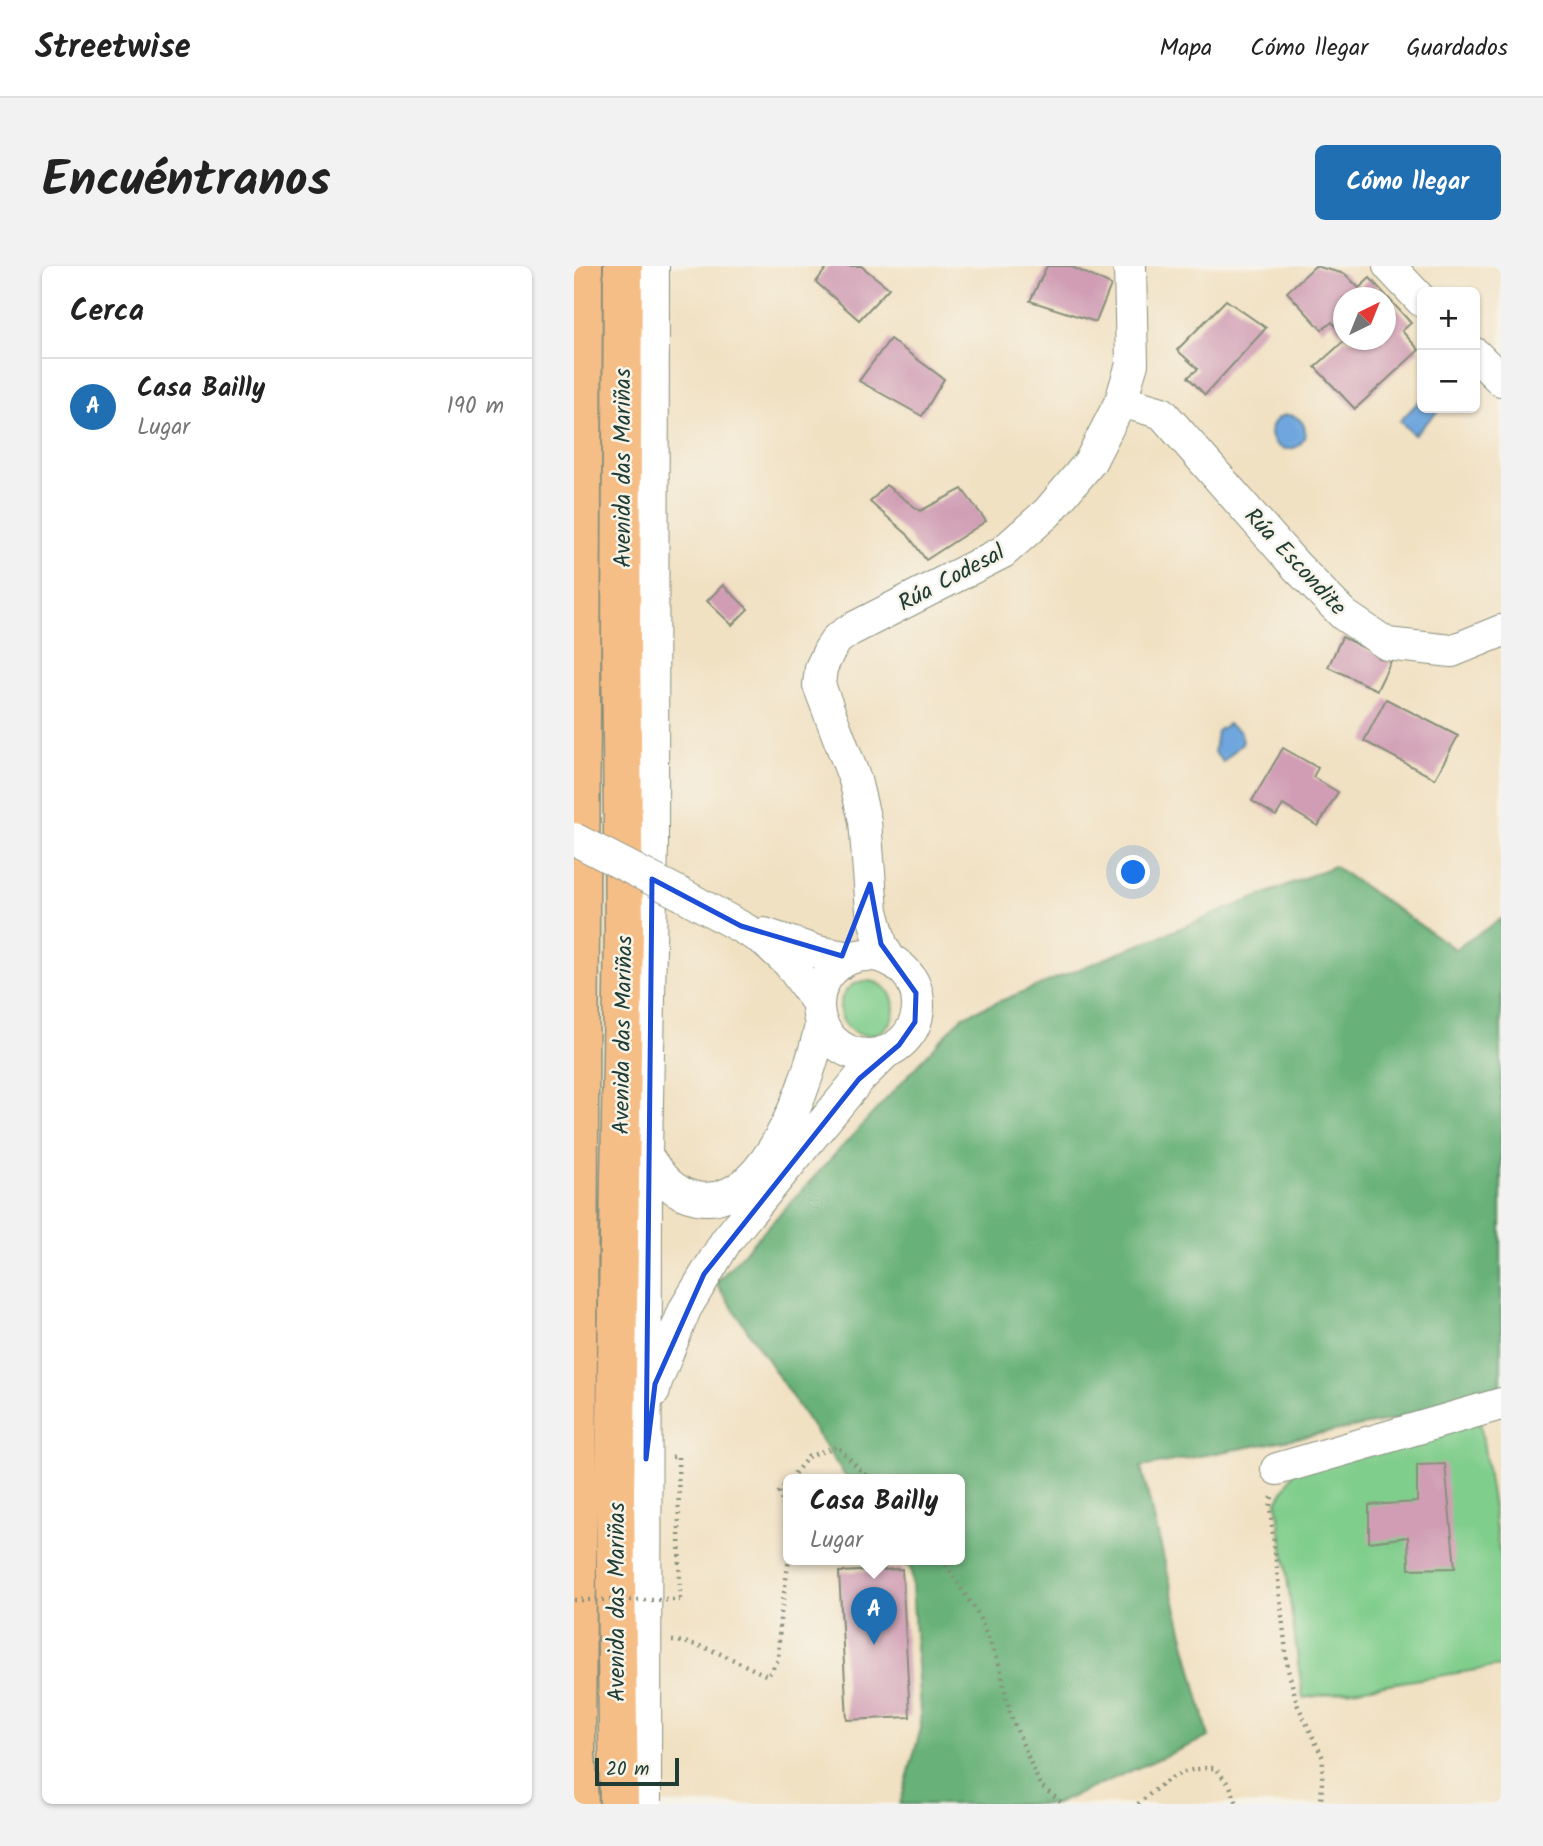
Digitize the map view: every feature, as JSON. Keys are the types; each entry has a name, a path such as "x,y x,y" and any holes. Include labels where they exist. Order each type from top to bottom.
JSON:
{"highway":[{"name":"Avenida das Mariñas","path":"579,1804 576,1755 575,1448 583,711 583,266"},
{"name":"Avenida das Mariñas","path":"619,1804 615,1494 624,929 621,650 623,266"}],"street":[{"path":"645,1804 646,1155 652,841 653,266"},
{"name":"Rúa Codesal","path":"890,960 876,929 865,821 858,790 819,685 821,668 837,639 850,630 1003,552 1048,512 1090,462 1121,401 1132,364 1130,266"},
{"path":"1389,266 1417,296"},
{"path":"1480,359 1501,380"},
{"name":"Rúa Escondite","path":"1121,401 1161,413 1296,566 1344,615 1387,644 1452,651 1501,631"},
{"path":"574,839 764,940 789,963 830,1038 841,1048 856,1054 886,1052"},
{"name":"Rúa Codesal","path":"843,960 870,884"},
{"path":"646,1459 655,1384 685,1309 704,1274 726,1241 859,1079 908,1034 915,1022 918,1007 911,980 890,960 863,955 843,960 741,926"},
{"path":"646,1155 659,1177 685,1196 711,1201 738,1191 779,1140 795,1109 810,1072 824,982 843,960"},
{"path":"1277,1469 1501,1404"}],"path":[{"path":"794,1474 808,1457 836,1446 864,1474"},
{"path":"1277,1469 1270,1507 1287,1670 1298,1706 1323,1758 1321,1804"},
{"path":"783,1487 779,1492 783,1505"},
{"path":"646,1640 683,1641 768,1676 778,1660 780,1620 788,1565"},
{"path":"946,1565 978,1614 1000,1666 1010,1714 1040,1785 1063,1804"},
{"path":"574,1600 680,1600"},
{"path":"1138,1804 1171,1776 1199,1767 1215,1768 1230,1786 1237,1804"}],"highlighted area":[{"path":"652,879 741,926 842,956 870,884 881,944 916,993 915,1022 899,1045 859,1079 704,1274 655,1384 646,1459"}],"green space":[{"path":"1334,866 1455,949 1501,919 1501,1388 1394,1420 1141,1467 1209,1737 1055,1804 900,1804 921,1728 911,1570 907,1565 965,1565 965,1474 844,1474 716,1283 963,1016"},
{"path":"867,981 886,989 894,1008 886,1027 867,1035 848,1027 840,1008 848,989"},
{"path":"1480,1420 1501,1564 1501,1666 1303,1698 1277,1502 1296,1468"}],"water":[{"path":"1417,403 1417,413 1436,413 1414,435 1400,421"},
{"path":"1288,415 1300,420 1305,432 1300,444 1288,449 1276,444 1271,432 1276,420"},
{"path":"1228,724 1240,731 1243,742 1223,762 1214,752 1217,731"}],"building":[{"path":"828,266 861,266 889,288 859,320 816,282"},
{"path":"1047,266 1070,266 1111,285 1096,322 1030,301"},
{"path":"1315,266 1345,274 1358,287 1333,287 1333,323 1322,330 1287,292"},
{"path":"1370,278 1378,287 1360,287"},
{"path":"1226,300 1266,328 1205,395 1188,377 1198,369 1177,350"},
{"path":"1396,307 1411,323 1402,331 1417,348 1417,352 1355,409 1315,367 1334,350 1396,350"},
{"path":"890,339 944,379 922,416 859,381"},
{"path":"886,485 920,511 962,489 986,521 926,560 907,534 870,502"},
{"path":"723,585 748,609 732,625 707,601"},
{"path":"1342,637 1391,661 1377,690 1328,667"},
{"path":"1386,699 1458,736 1435,779 1364,741"},
{"path":"1283,748 1318,768 1313,777 1338,792 1318,826 1283,805 1276,816 1252,801"},
{"path":"1445,1464 1455,1568 1409,1569 1408,1537 1369,1542 1369,1505 1417,1502 1417,1465"},
{"path":"902,1569 910,1717 847,1720 839,1572"}],"place":[{"name":"Casa Bailly","path":"874,1645"}]}
